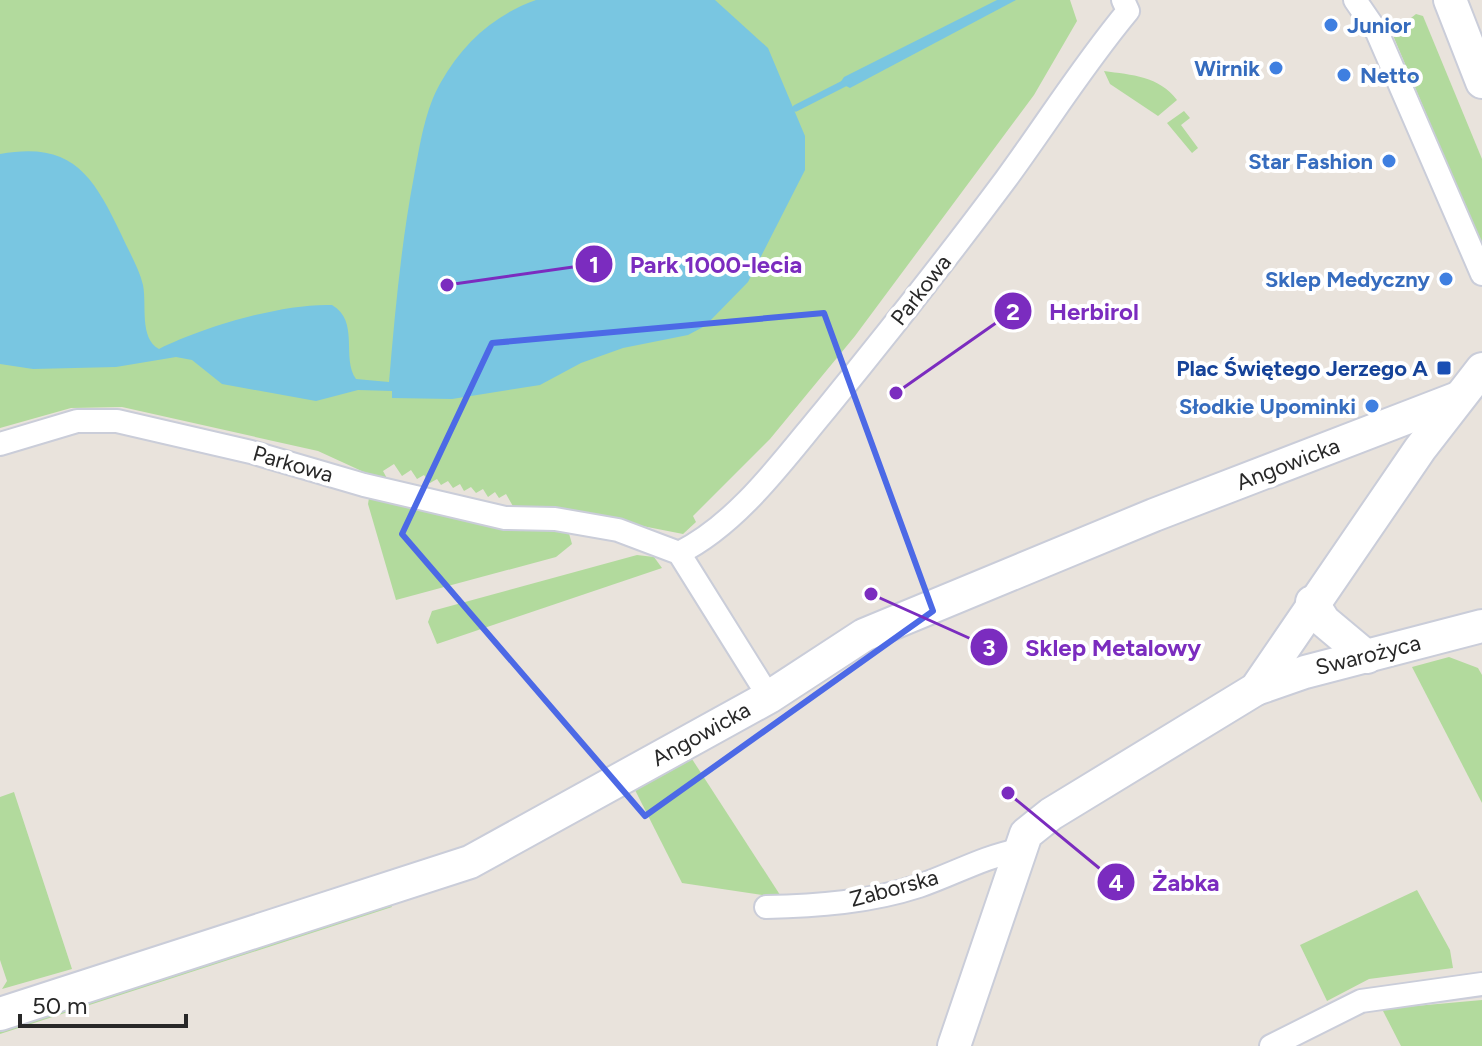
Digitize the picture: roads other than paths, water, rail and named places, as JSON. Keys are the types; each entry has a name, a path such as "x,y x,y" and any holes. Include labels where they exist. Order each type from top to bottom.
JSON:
{"street":[{"path":"1355,0 1377,32 1482,274"},
{"path":"1450,0 1482,82"},
{"name":"Parkowa","path":"0,444 77,421 117,421 221,444 364,485 505,518 555,519 618,530 679,553 707,537 735,512 802,437 918,296 1008,176 1126,6"},
{"path":"954,1046 1026,834 1051,814 1256,689 1312,602 1420,449 1482,369"},
{"name":"Angowicka","path":"0,1014 470,862 769,697 864,635 1154,515 1458,398"},
{"path":"1391,424 1407,434 1420,449"},
{"path":"679,553 769,697"},
{"path":"1312,602 1324,621 1367,657"},
{"name":"Swarożyca","path":"1256,689 1305,672 1482,626"},
{"name":"Zaborska","path":"766,907 820,905 873,898 920,885 988,856 1019,850"},
{"path":"1271,1046 1361,1001 1482,984"}],"water":[{"path":"536,0 715,0 768,48 805,136 805,170 748,282 705,326 688,335 623,348 581,363 540,385 452,399 392,398 392,391 358,390 316,401 222,384 192,360 176,357 116,367 33,369 0,364 0,154 25,151 63,158 89,179 100,195 139,272 146,329 159,349 198,333 267,312 332,305 345,320 350,361 356,379 389,382 405,227 431,104 459,55 481,32 493,22"},
{"path":"997,0 1016,0 850,88 840,83 844,77"}],"waterway":[{"path":"796,108 849,81"}],"place":[{"name":"Junior","path":"1331,25"},
{"name":"Wirnik","path":"1276,68"},
{"name":"Netto","path":"1344,75"},
{"name":"Star Fashion","path":"1389,161"},
{"name":"Sklep Medyczny","path":"1446,279"},
{"name":"Park 1000-lecia","path":"447,285"},
{"name":"Plac Świętego Jerzego A","path":"1444,368"},
{"name":"Herbirol","path":"896,393"},
{"name":"Słodkie Upominki","path":"1372,406"},
{"name":"Sklep Metalowy","path":"871,594"},
{"name":"Żabka","path":"1008,793"}]}
